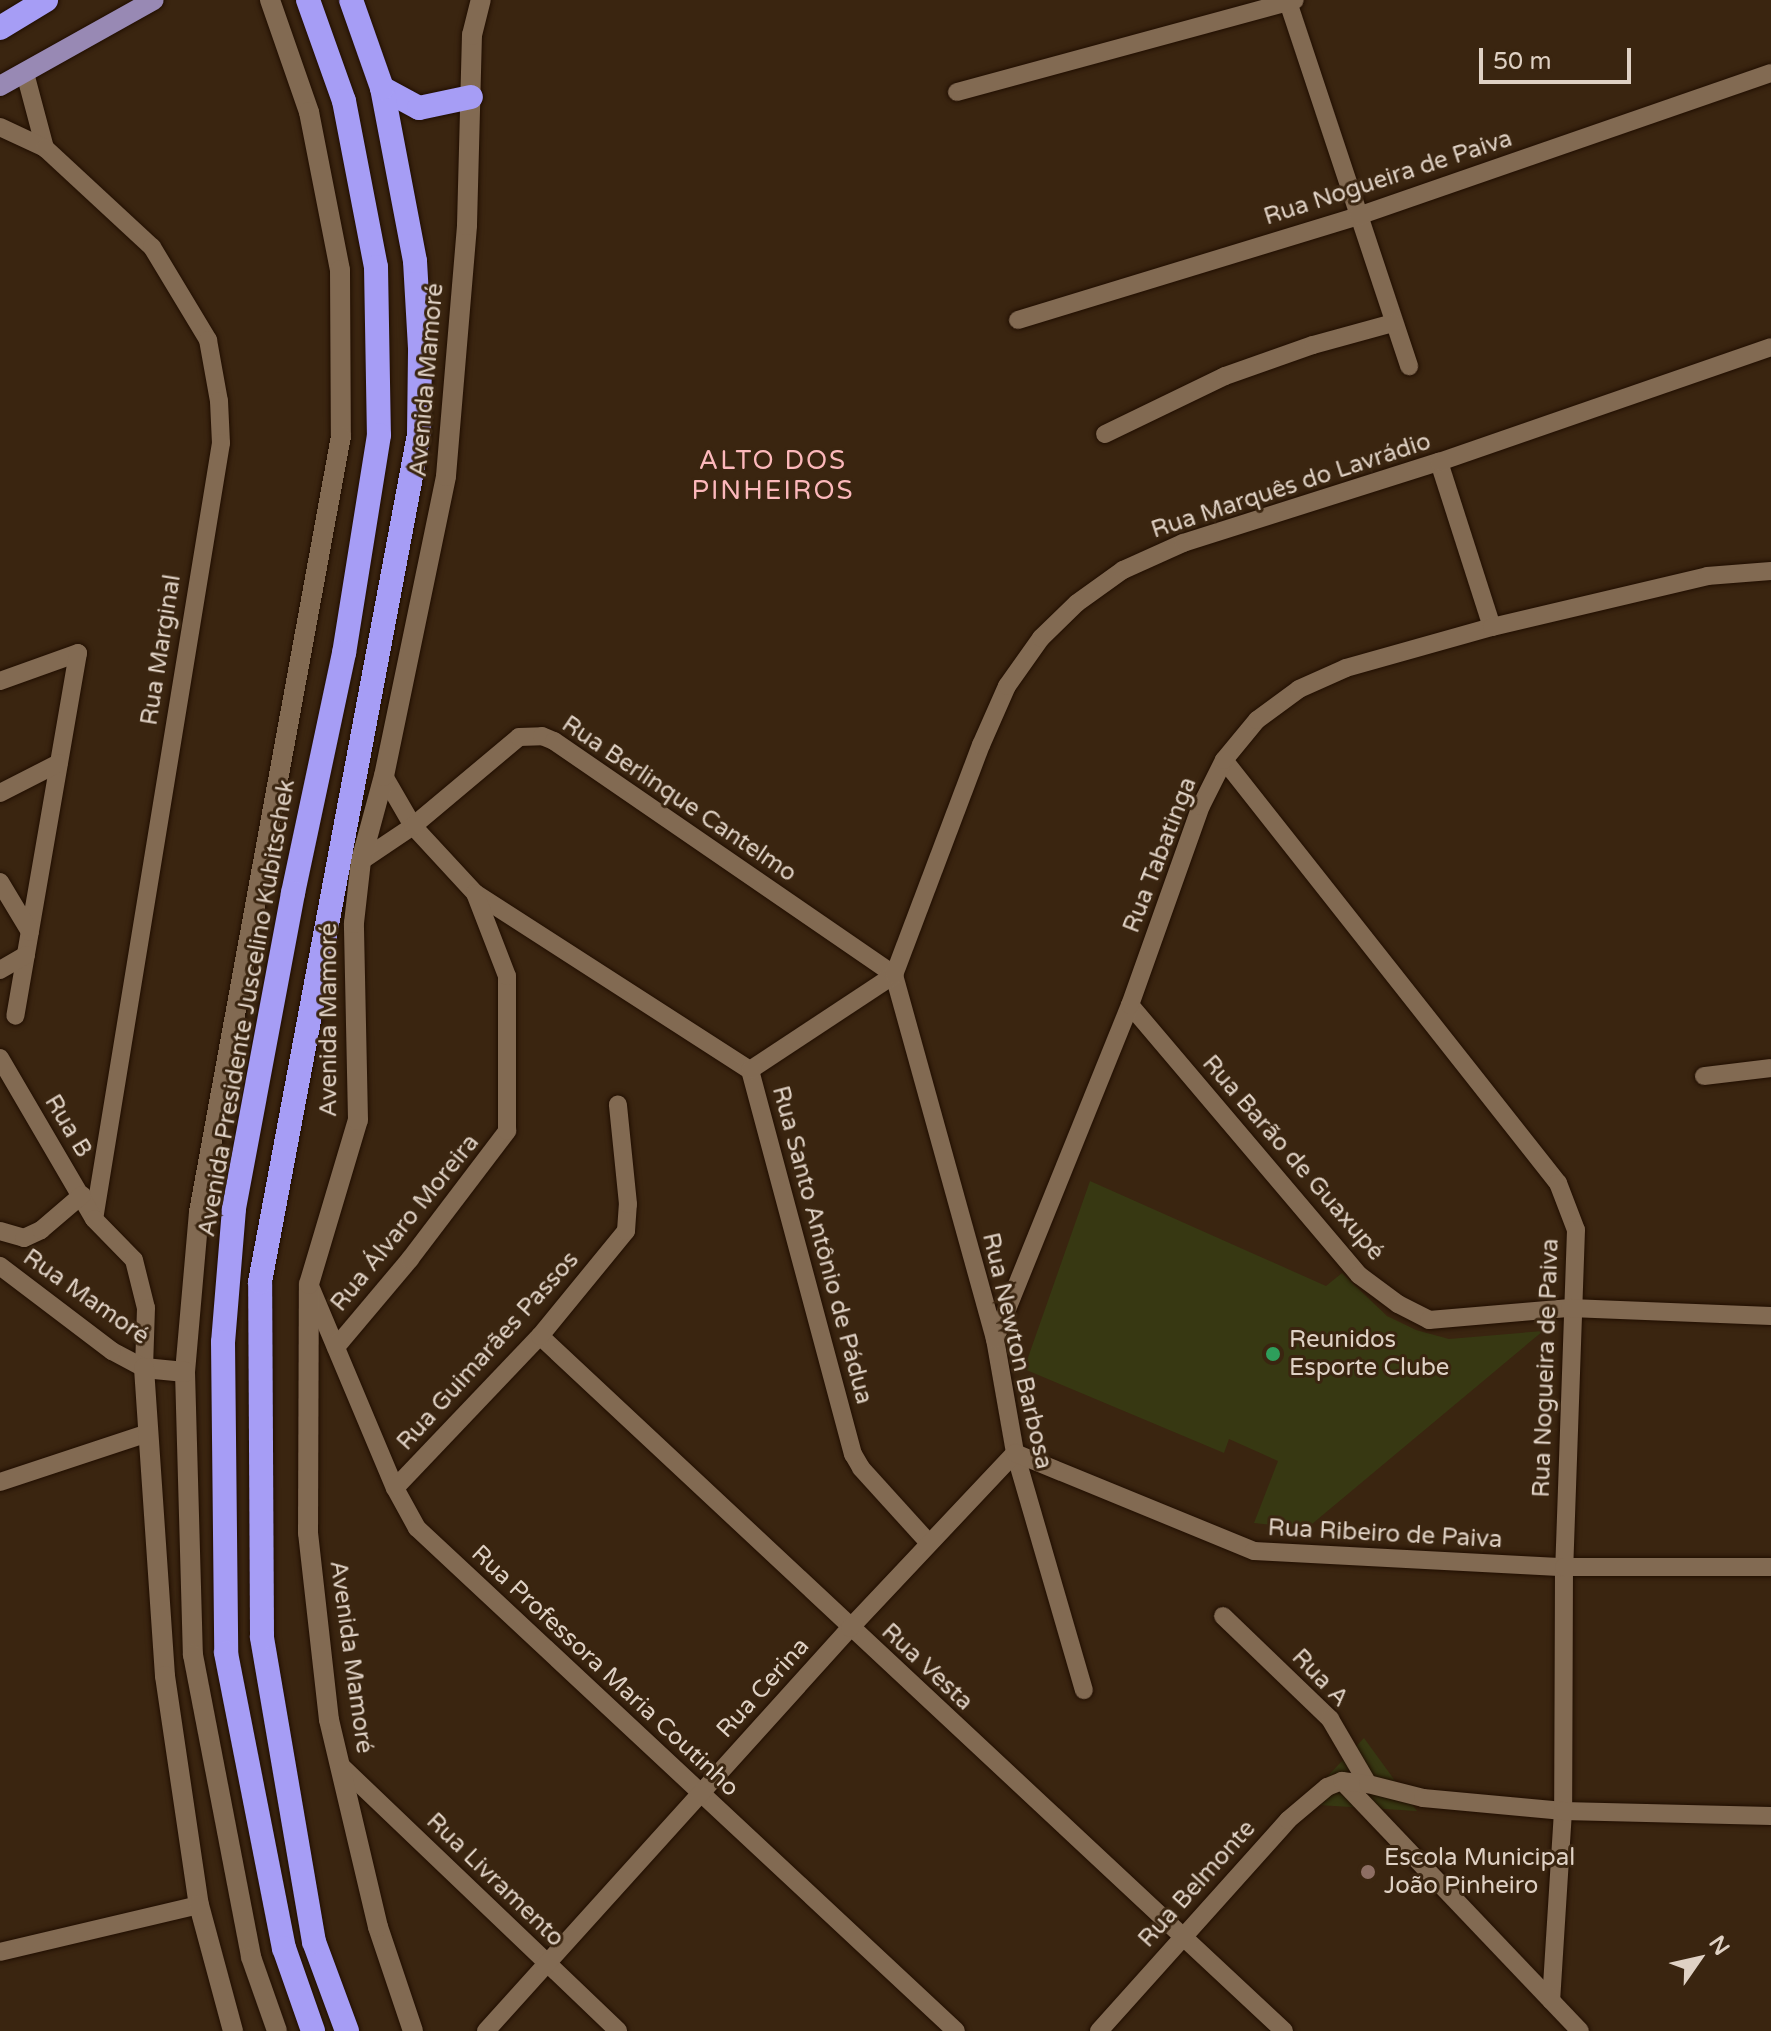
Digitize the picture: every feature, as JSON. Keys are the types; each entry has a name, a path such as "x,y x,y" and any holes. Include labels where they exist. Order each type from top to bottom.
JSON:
{"highway":[{"path":"0,28 46,0"},
{"name":"Avenida Presidente Juscelino Kubitschek","path":"308,0 344,101 376,267 379,435 344,653 293,893 234,1209 223,1342 226,1653 284,1948 313,2031"},
{"path":"347,2031 314,1942 262,1637 260,1282 419,434 420,348 415,261 382,88 351,0"},
{"path":"382,88 419,108 471,97"}],"main road":[{"path":"0,86 154,0"}],"street":[{"name":"Avenida Presidente Juscelino Kubitschek","path":"270,0 309,112 340,270 341,436 199,1212 185,1372 193,1655 251,1957 277,2031"},
{"name":"Avenida Mamoré","path":"413,2031 378,1927 329,1720 308,1533 309,1284 358,1120 354,923 361,861 384,776 446,476 467,225 472,35 481,0"},
{"path":"957,92 1292,1 1358,216 1409,366"},
{"path":"25,73 45,148"},
{"name":"Rua Nogueira de Paiva","path":"1018,320 1358,216 1771,73"},
{"name":"Rua Marginal","path":"0,127 45,148 152,247 208,340 219,401 221,443 94,1219"},
{"path":"1105,434 1225,376 1313,345 1393,323"},
{"name":"Rua Marquês do Lavrádio","path":"894,975 981,745 1007,686 1041,638 1077,603 1123,570 1183,543 1439,462 1771,347"},
{"path":"1439,462 1492,627"},
{"name":"Rua Tabatinga","path":"995,1339 1130,1005 1201,806 1224,760 1257,720 1299,689 1346,668 1492,627 1707,576 1771,571"},
{"path":"0,681 78,653 15,1016"},
{"name":"Rua Berlinque Cantelmo","path":"361,861 413,826 519,737 542,736 554,741 894,975"},
{"name":"Rua Nogueira de Paiva","path":"1224,760 1558,1183 1576,1230 1570,1308 1564,1567 1563,1811 1551,2001"},
{"path":"0,793 59,763"},
{"name":"Rua Santo Antônio de Pádua","path":"384,776 413,826 475,893 750,1070 853,1454 861,1468 929,1543"},
{"path":"0,882 30,932"},
{"name":"Rua Álvaro Moreira","path":"336,1347 410,1259 507,1131 507,976 475,893"},
{"path":"0,970 26,955"},
{"path":"750,1070 894,975"},
{"name":"Rua Newton Barbosa","path":"894,975 995,1339 1015,1453 1084,1690"},
{"name":"Rua Barão de Guaxupé","path":"1130,1005 1359,1275 1398,1304 1429,1320 1570,1308 1771,1316"},
{"name":"Rua B","path":"0,1058 94,1219 134,1260 146,1308 144,1368"},
{"path":"1704,1076 1771,1068"},
{"name":"Rua Guimarães Passos","path":"395,1488 540,1336 626,1231 628,1204 618,1105"},
{"path":"0,1231 24,1238 41,1230 82,1195"},
{"name":"Rua Mamoré","path":"0,1266 112,1351 144,1368"},
{"name":"Rua Professora Maria Coutinho","path":"309,1284 395,1488 417,1528 956,2031"},
{"name":"Rua Vesta","path":"540,1336 1284,2031"},
{"path":"185,1372 144,1368 165,1676 199,1905 233,2031"},
{"path":"0,1482 148,1433"},
{"name":"Rua Cerina","path":"486,2031 850,1628 1015,1453"},
{"name":"Rua Ribeiro de Paiva","path":"1015,1453 1254,1551 1564,1567 1771,1567"},
{"name":"Rua A","path":"1223,1616 1330,1719 1368,1784"},
{"name":"Rua Livramento","path":"339,1764 618,2031"},
{"path":"1342,1781 1368,1784 1423,1798 1563,1811 1771,1816"},
{"path":"1342,1781 1580,2031"},
{"name":"Rua Belmonte","path":"1099,2031 1288,1820 1327,1787 1342,1781"},
{"path":"0,1952 199,1905"}],"shaded area":[{"name":"Reunidos Esporte Clube","path":"1090,1181 1326,1286 1342,1273 1387,1316 1416,1330 1449,1339 1543,1331 1306,1529 1254,1523 1278,1461 1229,1439 1224,1453 1024,1369"},
{"path":"1364,1738 1417,1811 1301,1804"}],"place":[{"name":"Reunidos Esporte Clube","path":"1273,1354"},
{"name":"Escola Municipal João Pinheiro","path":"1368,1872"}],"district":[{"name":"ALTO DOS PINHEIROS","path":"773,476"}]}
